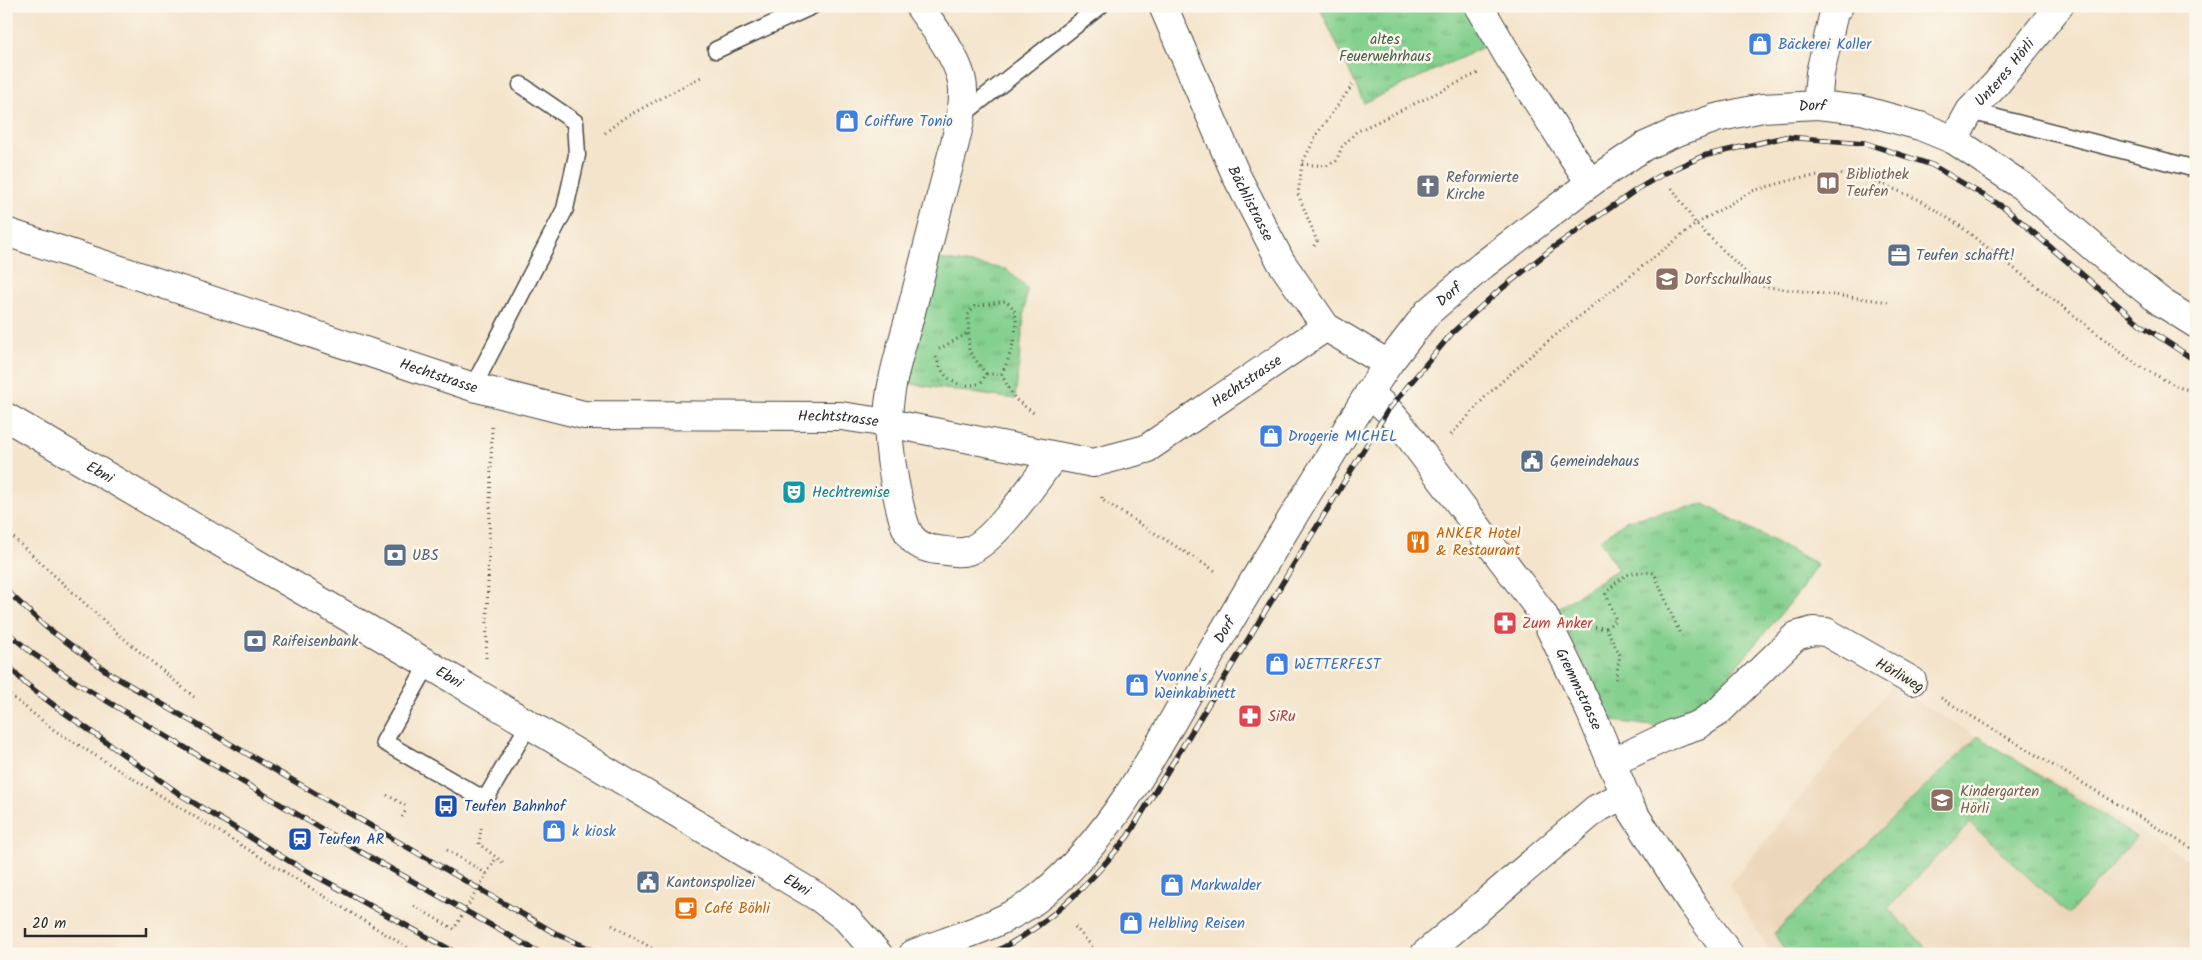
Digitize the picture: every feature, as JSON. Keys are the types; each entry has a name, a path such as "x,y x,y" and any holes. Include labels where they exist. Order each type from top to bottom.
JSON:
{"street":[{"name":"Hechtstrasse","path":"919,6 937,31 957,66 964,89 962,115 892,382 888,423 892,467 904,524 910,536 927,549 957,552 968,551 977,546 998,528 1024,498 1054,456"},
{"name":"Bächlistrasse","path":"1163,6 1236,175 1281,262 1326,327 1388,364"},
{"path":"1479,6 1510,59 1590,183"},
{"path":"1816,105 1820,73 1834,12 1839,6"},
{"name":"Unteres Hörli","path":"1954,140 1970,111 1996,84 2059,6"},
{"name":"Dorf","path":"913,954 1016,912 1042,896 1093,845 1126,798 1249,588 1369,393 1388,364 1428,312 1484,265 1590,183 1645,146 1716,118 1762,108 1816,105 1880,114 1920,126 1954,140 2022,186 2161,302 2196,324"},
{"name":"Hechtstrasse","path":"6,232 483,389 584,415 841,416 888,423 1094,463 1146,449 1326,327"},
{"name":"Gremmstrasse","path":"1369,393 1399,423 1543,614 1591,713 1631,809 1691,902 1729,954"},
{"name":"Ebni","path":"6,417 428,664 821,899 846,918 878,954"},
{"name":"Hörliweg","path":"1611,763 1674,733 1698,726 1717,713 1796,636 1813,631 1826,632 1912,681"},
{"path":"1425,954 1596,809 1624,794"}],"lane":[{"path":"716,50 812,6"},
{"path":"962,115 1100,6"},
{"path":"483,389 565,209 577,155 574,122 521,85"},
{"path":"1970,111 2196,169"},
{"path":"428,664 384,742 485,800 529,724"}],"path":[{"path":"577,155 622,119 703,75 716,50"},
{"path":"1302,164 1326,166 1336,161 1342,147 1356,132 1510,59"},
{"path":"1311,254 1316,241 1298,194 1302,164 1317,134 1354,83"},
{"path":"1450,436 1487,395 1538,349 1696,224 1752,191 1803,177 1842,175 1884,185 1920,200 1960,226 2137,365 2178,387 2196,392"},
{"path":"1672,188 1696,224 1760,286 1890,302"},
{"path":"986,374 969,351 968,315 975,306 1006,301 1014,310 1016,323 1008,362 1001,374"},
{"path":"968,333 940,347 936,358 945,375 952,382 970,386 980,383 986,374"},
{"path":"986,374 1001,374"},
{"path":"1001,374 1015,399 1036,415"},
{"path":"483,389 486,667"},
{"path":"1094,463 1102,500 1206,567"},
{"path":"6,532 116,632 194,697"},
{"path":"1590,627 1606,628 1616,620 1606,594 1618,579 1638,571 1654,573 1681,636"},
{"path":"1606,628 1620,654 1612,689"},
{"name":"Hörliweg","path":"1912,681 2196,851"},
{"path":"6,692 54,730 418,954"},
{"path":"386,795 407,808 402,817"},
{"path":"485,800 479,844 504,864"},
{"path":"447,850 487,874"},
{"path":"414,906 454,929 496,858"},
{"path":"612,925 662,954"},
{"path":"1074,927 1100,954"},
{"path":"2044,954 2047,950 2053,954"}],"shaded area":[{"name":"Kindergarten Hörli","path":"1891,686 2196,864 2196,954 1772,954 1729,885"}],"green space":[{"name":"altes Feuerwehrhaus","path":"1319,6 1469,6 1492,43 1364,103"},
{"path":"939,259 1006,269 1027,288 1015,399 911,384 911,370"},
{"path":"1704,504 1817,564 1800,591 1697,713 1653,726 1612,721 1557,609 1618,569 1600,540 1627,520"},
{"path":"1978,736 2136,837 2069,915 1970,823 1888,908 1932,954 1787,954 1774,933"}],"railway":[{"path":"991,954 1031,931 1066,903 1114,854 1128,836 1388,410 1452,333 1495,294 1554,247 1636,190 1663,174 1703,156 1785,137 1865,143 1932,165 2005,208 2141,325 2196,361"},
{"path":"6,590 46,627 112,675 553,932 601,954"},
{"path":"6,631 32,653 80,685 352,847 542,954"},
{"path":"6,663 26,684 55,706 181,795 289,861 458,954"}],"place":[{"name":"Bäckerei Koller","path":"1760,44"},
{"name":"Coiffure Tonio","path":"847,121"},
{"name":"Bibliothek Teufen","path":"1828,183"},
{"name":"Reformierte Kirche","path":"1428,186"},
{"name":"Teufen schafft!","path":"1899,255"},
{"name":"Dorfschulhaus","path":"1667,279"},
{"name":"Drogerie MICHEL","path":"1271,436"},
{"name":"Gemeindehaus","path":"1532,461"},
{"name":"Hechtremise","path":"794,492"},
{"name":"ANKER Hotel & Restaurant","path":"1418,542"},
{"name":"UBS","path":"395,555"},
{"name":"Zum Anker","path":"1505,623"},
{"name":"Raifeisenbank","path":"255,641"},
{"name":"WETTERFEST","path":"1277,664"},
{"name":"Yvonne's Weinkabinett","path":"1137,685"},
{"name":"SiRu","path":"1250,716"},
{"name":"Kindergarten Hörli","path":"1942,800"},
{"name":"Teufen Bahnhof","path":"446,806"},
{"name":"k kiosk","path":"554,831"},
{"name":"Teufen AR","path":"300,839"},
{"name":"Kantonspolizei","path":"648,882"},
{"name":"Markwalder","path":"1172,885"},
{"name":"Café Böhli","path":"686,908"},
{"name":"Helbling Reisen","path":"1131,923"}]}
